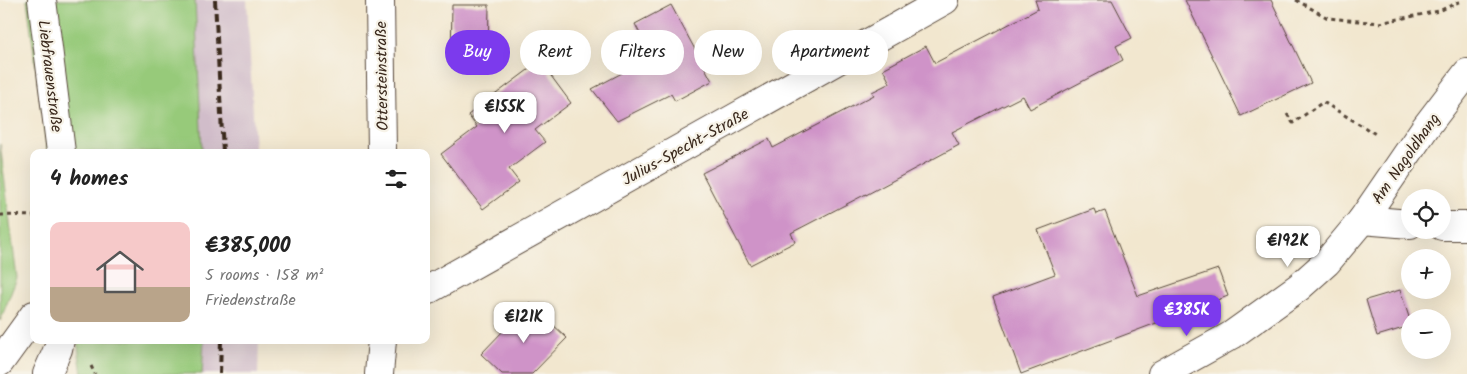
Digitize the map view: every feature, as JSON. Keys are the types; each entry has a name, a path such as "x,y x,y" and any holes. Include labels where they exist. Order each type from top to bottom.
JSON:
{"street":[{"name":"Liebfrauenstraße","path":"42,0 61,149"},
{"name":"Ottersteinstraße","path":"380,0 382,149"},
{"name":"Julius-Specht-Straße","path":"430,289 945,0"},
{"name":"Am Nagoldhang","path":"1162,374 1232,335 1299,287 1327,262 1362,220 1408,153 1467,73"},
{"path":"1362,220 1401,223"},
{"path":"1451,226 1467,226"},
{"path":"0,362 30,321"},
{"path":"46,374 59,344"},
{"path":"379,374 382,344"}],"path":[{"path":"1296,0 1328,18 1379,23 1439,11 1462,0"},
{"path":"1287,114 1293,123 1323,102 1408,153"},
{"path":"0,215 30,216"}],"shaded area":[{"path":"195,0 247,0 255,149 202,149"},
{"path":"204,344 259,344 258,374 202,374"}],"green space":[{"path":"27,0 195,0 202,149 47,149"},
{"path":"0,144 17,278 0,321"},
{"path":"78,344 204,344 202,374 82,374"}],"building":[{"path":"1035,0 1112,0 1132,38 1116,46 1123,60 1030,109 1023,96 952,132 959,145 791,233 795,242 750,265 702,173 769,139 773,148 874,95 872,92 890,83 886,75 888,75 888,66 926,46 935,63 1038,9"},
{"path":"1185,0 1271,0 1311,83 1241,116"},
{"path":"452,5 489,5 489,30 452,30"},
{"path":"671,5 694,48 694,75 709,75 712,81 675,101 671,94 617,121 592,89 618,75 684,75 684,30 638,30 635,24"},
{"path":"521,75 550,75 571,103 535,130 545,142 509,169 519,182 483,209 441,154 477,127 468,115"},
{"path":"1094,209 1096,214 1105,211 1138,296 1218,269 1228,296 1021,374 993,297 1055,274 1038,230"},
{"path":"1400,290 1401,299 1403,299 1406,309 1401,309 1401,329 1377,336 1366,300"},
{"path":"530,303 567,338 532,374 502,374 481,354"}],"railway":[{"path":"215,0 223,149"},
{"path":"220,374 221,344"}]}
